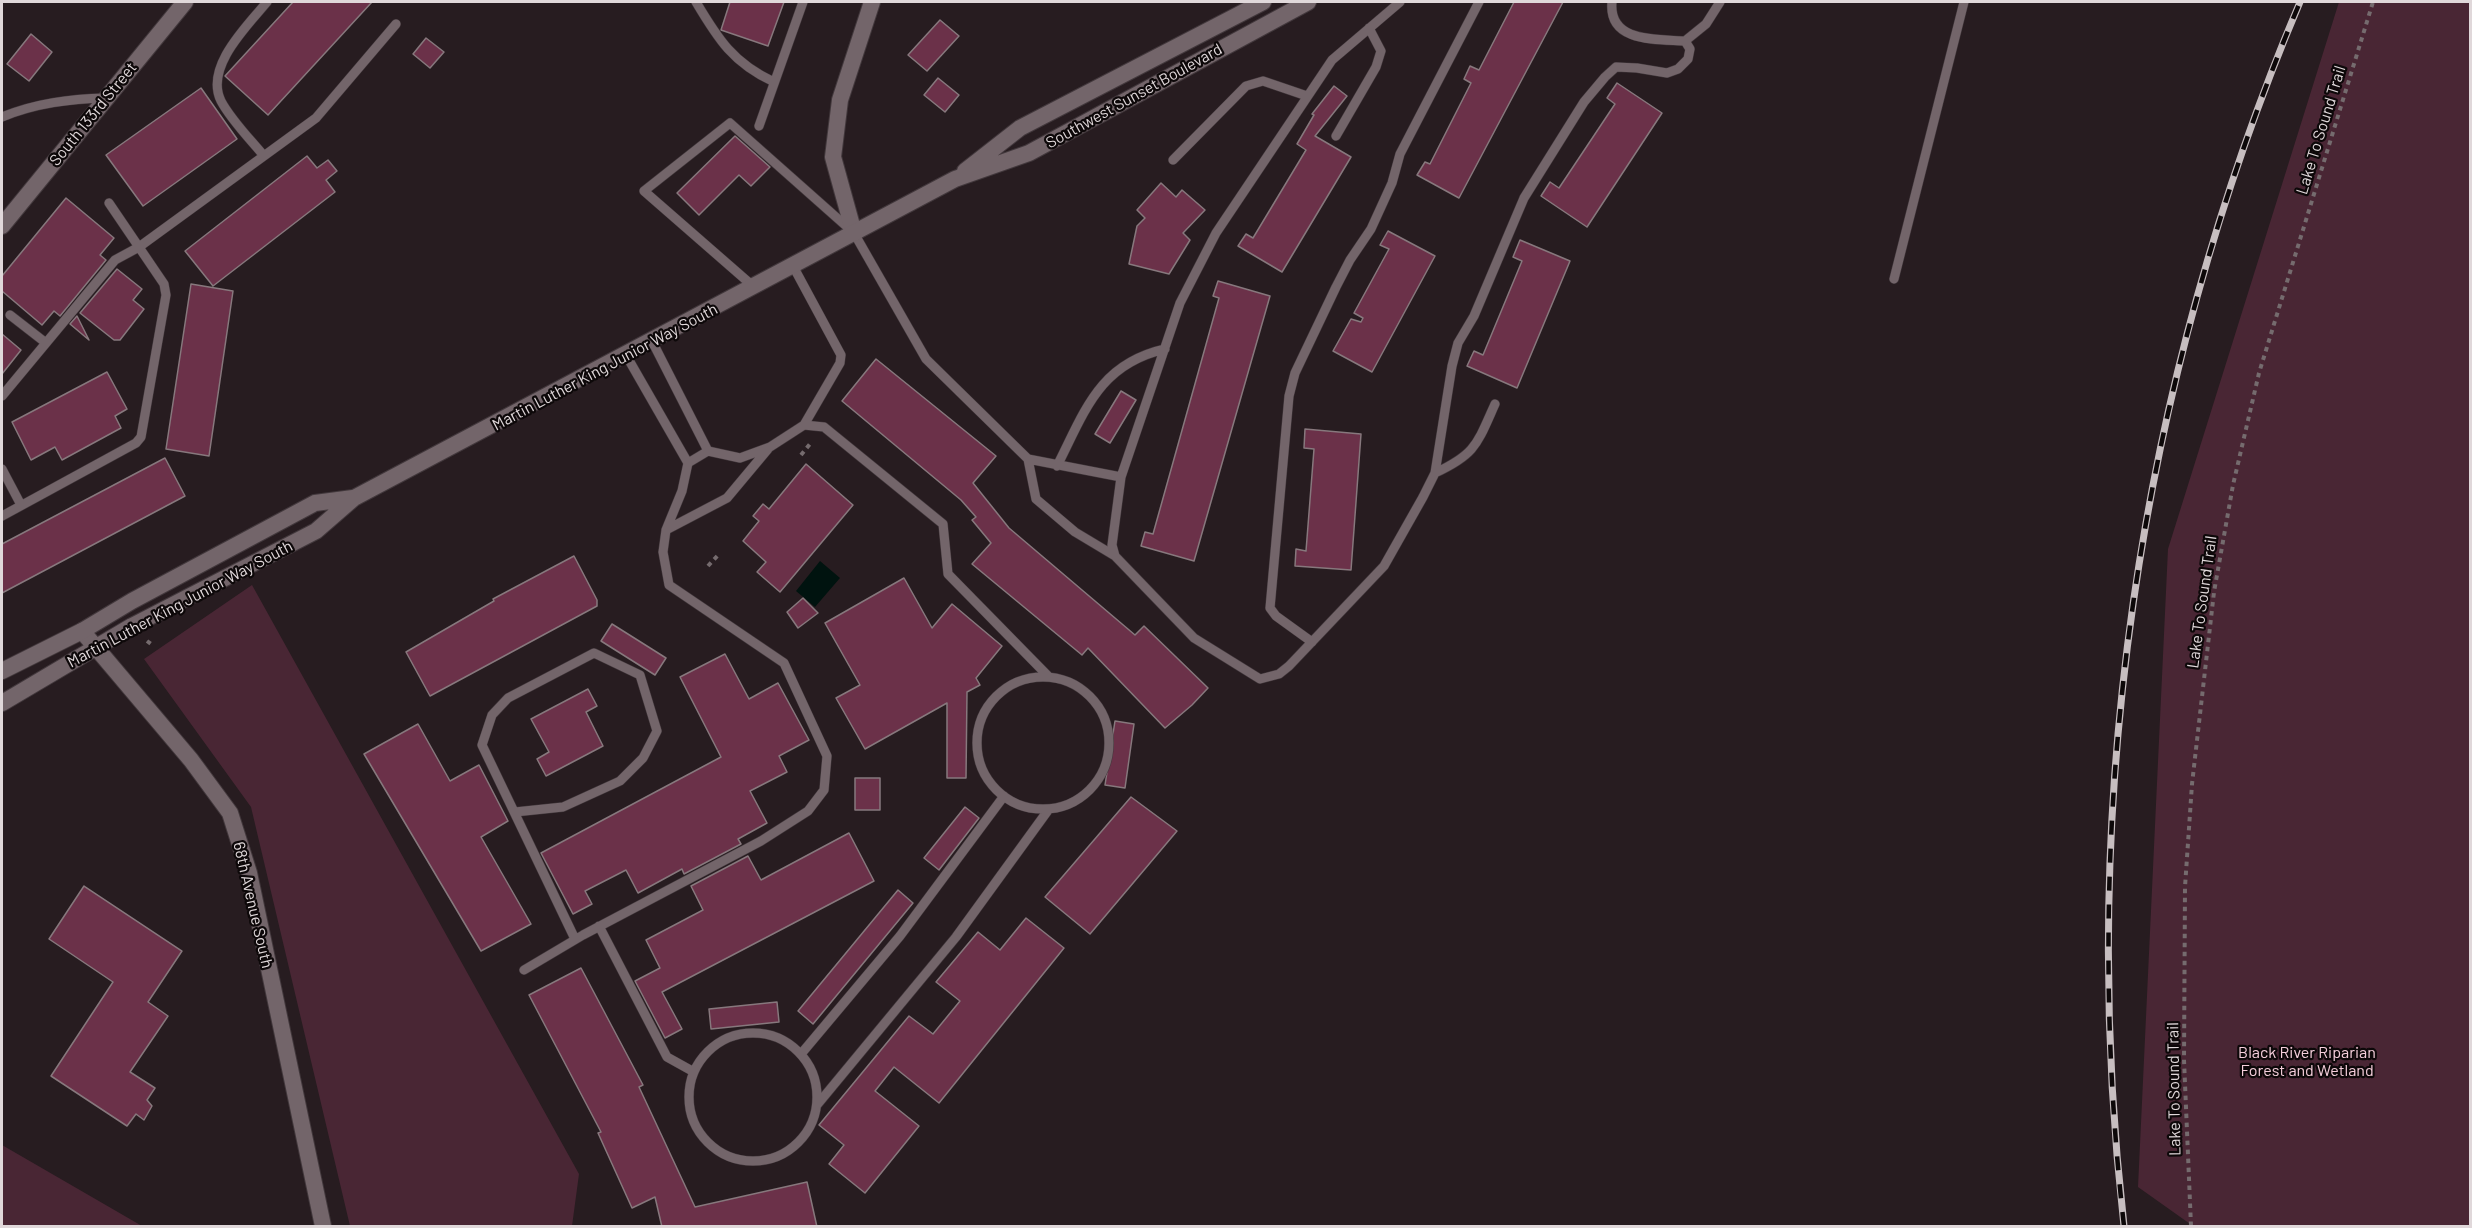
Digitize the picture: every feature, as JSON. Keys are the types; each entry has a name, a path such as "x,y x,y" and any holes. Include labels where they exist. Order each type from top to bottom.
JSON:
{"main road":[{"name":"South 133rd Street","path":"2,226 185,2"},
{"path":"854,233 833,158 840,100 872,2"},
{"name":"Southwest Sunset Boulevard","path":"955,179 1020,128 1263,2"},
{"name":"Southwest Sunset Boulevard","path":"854,233 955,179 1029,153 1308,2"},
{"name":"Martin Luther King Junior Way South","path":"2,703 95,647 316,531 354,498 854,233"},
{"name":"Martin Luther King Junior Way South","path":"2,670 82,631 315,504 354,498"},
{"name":"68th Avenue South","path":"82,631 191,760 230,813 249,873 323,1227"}],"lane":[{"path":"264,156 220,100 219,79 228,50 267,2"},
{"path":"696,2 717,37 733,56 745,66 774,82"},
{"path":"759,126 803,2"},
{"path":"1115,556 1112,545 1121,477 1180,303 1216,233 1332,60 1400,2"},
{"path":"1312,642 1276,616 1270,608 1289,396 1295,373 1350,260 1371,229 1392,183 1400,154 1479,2"},
{"path":"1612,2 1611,12 1616,25 1627,34 1651,40 1685,41 1706,24 1720,2"},
{"path":"1894,279 1964,2"},
{"path":"2,396 115,260 139,247 316,117 396,24"},
{"path":"1336,136 1376,67 1382,51 1369,28"},
{"path":"1028,459 1036,499 1075,532 1115,556 1194,638 1260,679 1279,674 1384,566 1435,473 1458,343 1474,316 1524,198 1584,102 1616,67 1666,73 1678,69 1688,59 1690,49 1685,41"},
{"path":"1173,160 1246,86 1263,81 1307,96"},
{"path":"2,117 20,110 65,100 106,98"},
{"path":"754,287 644,191 729,123 854,233 926,359 1028,459 1121,477"},
{"path":"2,516 136,443 141,437 166,295 164,284 109,202"},
{"path":"688,463 708,451 740,458 770,447 804,425 840,363 841,355 793,266"},
{"path":"10,315 46,343"},
{"path":"652,341 708,451"},
{"path":"1057,466 1094,394 1106,379 1140,354 1165,348"},
{"path":"524,970 575,939 778,830 808,811 824,790 827,756 784,663 669,585 663,552 666,530 682,491 688,463 626,355"},
{"path":"1435,473 1459,462 1476,446 1495,404"},
{"path":"804,425 824,427 943,524 948,574 1048,676"},
{"path":"666,530 727,498 770,447"},
{"path":"2,469 21,506"},
{"path":"515,812 563,807 620,781 643,758 657,731 640,675 594,653 508,698 492,715 482,745 575,939"},
{"path":"1048,676 1078,686 1094,700 1104,717 1110,737 1108,758 1100,777 1086,793 1069,804 1049,809 1018,804 1004,796 989,781 980,762 977,741 981,720 992,701 1007,687 1027,678 1048,676"},
{"path":"801,1054 900,936 1004,796"},
{"path":"817,1106 956,937 1049,809"},
{"path":"599,926 667,1057 694,1072"},
{"path":"742,1034 764,1034 784,1041 801,1054 811,1069 817,1087 817,1106 811,1125 799,1143 782,1155 762,1161 741,1161 721,1153 705,1140 694,1122 690,1106 690,1089 694,1072 706,1054 722,1041 742,1034"}],"path":[{"name":"Lake To Sound Trail","path":"2191,1227 2184,1060 2185,887 2192,784 2214,592 2233,485 2259,373 2373,2"},
{"path":"801,455 810,444"},
{"path":"708,566 720,553"}],"green space":[{"name":"Black River Riparian Forest and Wetland","path":"2339,2 2470,2 2470,1226 2193,1226 2138,1187 2168,549"},
{"path":"252,585 579,1174 572,1226 350,1226 251,807 144,659"},
{"path":"2,1145 142,1226 2,1226"}],"shaded area":[{"path":"820,561 840,578 815,607 796,591"}],"building":[{"path":"293,2 372,2 268,115 225,76"},
{"path":"730,2 784,2 768,46 721,30"},
{"path":"1514,2 1563,2 1459,198 1417,175 1425,162 1430,164 1471,83 1464,79 1470,66 1479,70"},
{"path":"940,20 959,36 927,71 908,55"},
{"path":"31,34 52,52 29,81 7,64"},
{"path":"426,38 444,52 430,68 413,54"},
{"path":"938,78 959,95 945,112 924,95"},
{"path":"1617,83 1662,113 1587,227 1541,196 1550,182 1559,188 1615,104 1607,98"},
{"path":"1334,86 1347,96 1315,136 1351,157 1282,272 1238,246 1246,234 1253,238 1306,150 1297,144 1314,115 1312,114"},
{"path":"201,88 237,139 143,206 106,155"},
{"path":"735,136 770,167 751,186 739,175 699,215 677,193"},
{"path":"307,156 317,168 328,160 337,171 326,180 335,192 213,286 185,251"},
{"path":"1161,183 1176,197 1182,190 1205,210 1183,233 1190,240 1169,274 1129,264 1137,226 1145,218 1137,210"},
{"path":"66,198 114,238 100,255 106,260 60,316 54,311 42,325 2,291 2,276"},
{"path":"1388,231 1435,256 1372,372 1333,351 1351,319 1361,322 1363,318 1354,313 1389,249 1380,245"},
{"path":"1520,240 1570,261 1517,388 1467,366 1474,351 1483,355 1522,261 1513,257"},
{"path":"117,269 142,289 133,300 144,309 120,340 114,340 80,313"},
{"path":"1218,281 1270,296 1194,561 1141,546 1145,532 1153,534 1219,298 1213,296"},
{"path":"191,284 233,291 209,456 166,449"},
{"path":"77,316 89,340 70,324"},
{"path":"2,334 21,350 2,374"},
{"path":"876,359 996,456 973,483 1009,528 1135,635 1144,626 1208,688 1165,728 1088,648 1082,655 972,564 991,543 972,520 976,517 961,500 842,401"},
{"path":"107,372 127,409 115,416 121,428 62,460 55,447 31,460 12,422"},
{"path":"1121,391 1136,400 1110,443 1095,434"},
{"path":"1305,429 1361,434 1351,570 1295,566 1296,549 1306,551 1314,449 1304,448"},
{"path":"165,458 185,496 2,593 2,544"},
{"path":"806,464 853,505 780,592 757,572 766,562 743,541 759,521 753,516 763,504 769,509"},
{"path":"574,556 597,600 597,606 430,696 406,652 494,601 493,599"},
{"path":"904,578 932,628 952,604 1002,646 976,678 980,685 967,692 966,778 947,778 947,703 865,749 836,698 860,685 825,623"},
{"path":"803,598 818,613 798,628 787,612"},
{"path":"612,624 666,658 655,675 601,641"},
{"path":"725,654 749,699 778,683 809,740 779,756 787,772 750,791 767,823 738,839 741,844 684,874 682,869 638,893 626,870 585,891 592,904 573,914 541,853 721,757 680,677"},
{"path":"588,689 597,706 586,712 603,746 546,776 537,759 549,752 531,719"},
{"path":"1115,721 1134,724 1125,788 1105,785"},
{"path":"418,724 450,781 479,765 508,821 481,837 531,924 481,951 364,754"},
{"path":"855,778 880,778 880,810 855,810"},
{"path":"1131,797 1177,831 1090,934 1045,897"},
{"path":"965,807 979,818 939,870 924,858"},
{"path":"849,833 874,881 662,992 682,1029 665,1038 635,981 660,968 646,940 703,910 691,886 748,856 761,880"},
{"path":"84,886 182,951 148,1002 168,1016 130,1072 155,1088 147,1100 152,1106 144,1120 136,1114 127,1126 51,1076 113,982 49,939"},
{"path":"898,890 913,903 813,1024 798,1011"},
{"path":"1026,918 1064,948 939,1103 894,1067 875,1091 919,1126 865,1193 829,1164 844,1145 819,1125 909,1016 933,1034 960,1001 936,982 978,932 1000,950"},
{"path":"581,968 643,1085 639,1087 695,1207 807,1182 817,1227 662,1227 655,1197 632,1208 598,1133 601,1132 529,995"},
{"path":"777,1002 779,1022 711,1029 709,1009"}],"railway":[{"path":"2124,1226 2111,1070 2109,914 2116,758 2133,603 2160,449 2197,297 2244,148 2300,2"}]}
